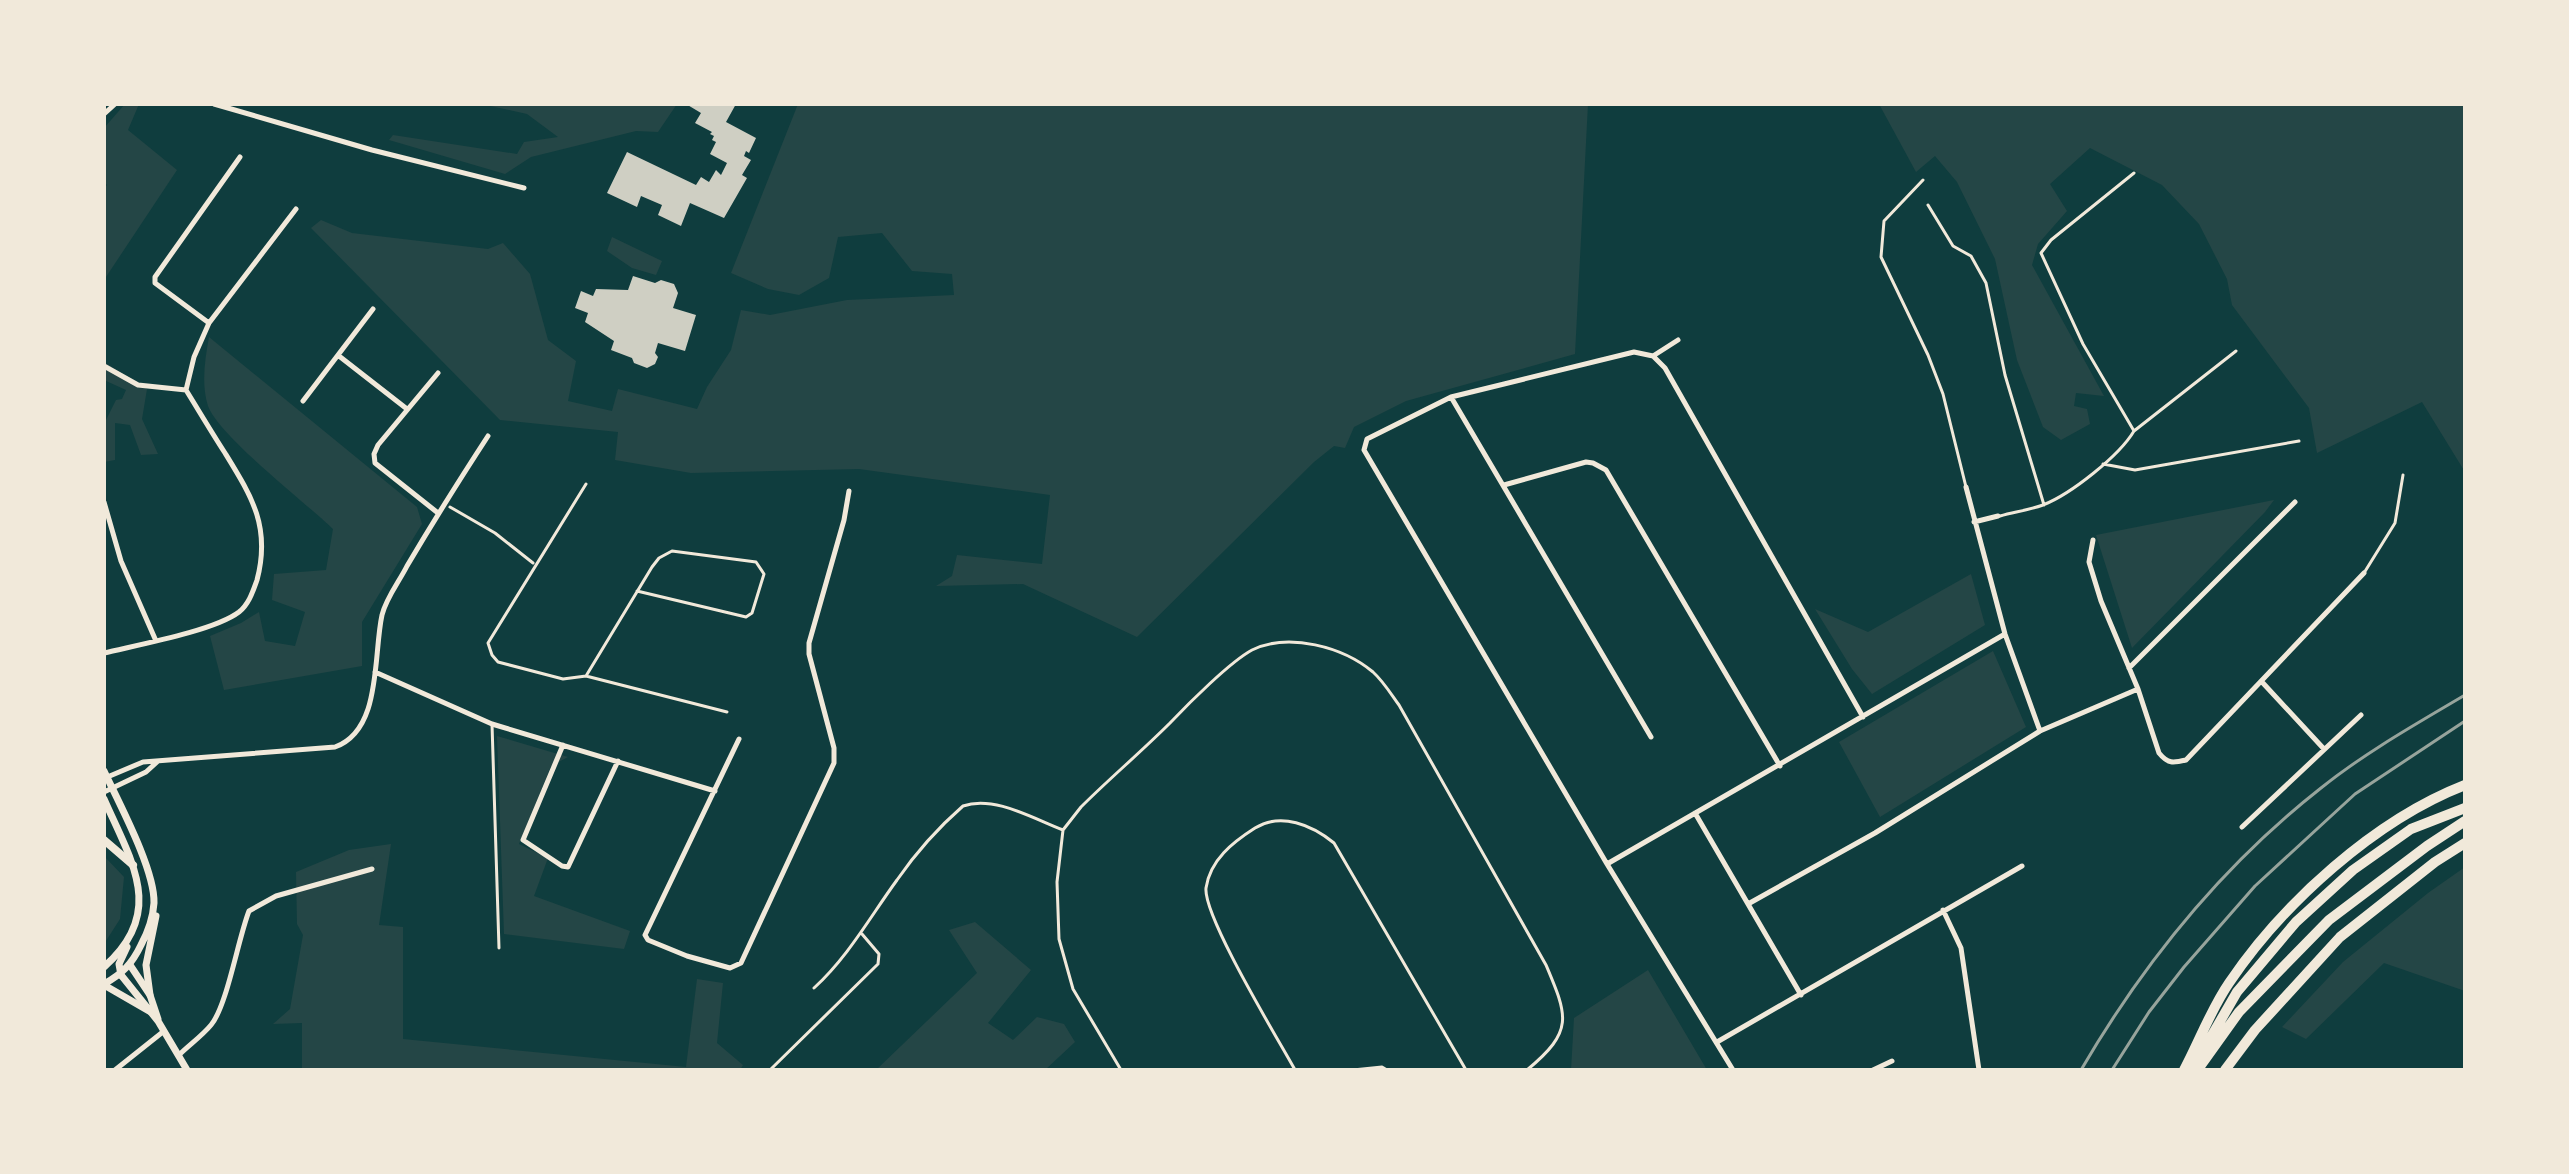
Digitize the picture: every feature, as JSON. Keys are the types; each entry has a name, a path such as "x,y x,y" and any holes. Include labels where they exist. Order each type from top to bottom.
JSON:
{"highway":[{"path":"2184,1070 2227,984 2277,920 2349,854 2436,796 2465,785"},
{"path":"2195,1070 2237,992 2296,922 2353,870 2411,829 2465,808"},
{"path":"2195,1070 2239,1012 2329,920 2465,821"},
{"path":"2225,1070 2255,1030 2340,937 2435,862 2465,843"}],"main road":[{"path":"105,775 108,790 147,868 156,918 146,965 158,1021"},
{"path":"104,799 133,865 139,887 141,909 119,964 121,975 158,1021 187,1070"},
{"path":"104,840 133,865"},
{"path":"149,1011 104,985 121,975 130,965 146,936 154,902"},
{"path":"104,969 130,939"},
{"path":"104,969 119,964 130,965"},
{"path":"130,965 150,995"}],"street":[{"path":"104,114 115,104"},
{"path":"214,104 372,150 524,188"},
{"path":"209,323 155,283 155,277 240,157"},
{"path":"104,653 209,625 238,613 251,596 261,564 259,518 240,475 186,390 194,357 209,323 296,209"},
{"path":"303,401 373,309"},
{"path":"1653,356 1678,340"},
{"path":"1733,1070 1607,864 1364,450 1372,435 1451,397 1634,352 1653,356 1665,368 1863,717"},
{"path":"339,356 407,409"},
{"path":"104,366 138,385 186,390"},
{"path":"438,373 378,445 374,454 375,463 438,513"},
{"path":"1451,397 1651,737"},
{"path":"105,775 128,766 157,761 335,747 345,743 364,722 375,672 383,611 438,513 488,436"},
{"path":"1504,485 1586,462 1606,470 1780,766"},
{"path":"1966,487 2005,634 2040,731"},
{"path":"739,739 645,935 648,940 687,956 730,968 741,963 836,756 809,654 809,643 844,520 849,491"},
{"path":"104,502 121,561 156,641"},
{"path":"2129,668 2295,502"},
{"path":"1974,522 1998,516"},
{"path":"2093,540 2089,562 2101,601 2138,689 2159,753 2165,761 2174,763 2186,760 2364,573"},
{"path":"1607,864 2005,634"},
{"path":"375,672 492,724 715,791"},
{"path":"2262,682 2324,749"},
{"path":"1748,904 1886,827 2040,731 2138,689"},
{"path":"2242,827 2361,715"},
{"path":"563,745 523,840 562,866 568,867 618,761"},
{"path":"108,790 146,772 157,761"},
{"path":"1695,813 1801,995"},
{"path":"1717,1042 2022,866"},
{"path":"179,1055 213,1024 249,911 276,896 372,869"},
{"path":"1943,910 1961,948 1979,1070"},
{"path":"115,1070 164,1031"},
{"path":"1873,1070 1892,1061"}],"lane":[{"path":"2134,173 2051,240 2041,253 2083,344 2134,431"},
{"path":"1923,180 1884,221 1881,257 1928,355 1943,394 1966,487"},
{"path":"1928,205 1953,246 1971,256 1986,283 2005,375 2044,505"},
{"path":"1998,516 2044,505 2068,491 2103,464 2128,441 2134,431 2236,351"},
{"path":"2103,464 2135,470 2299,441"},
{"path":"2364,573 2395,523 2403,475"},
{"path":"586,484 488,643 489,649 498,662 563,679 586,676 727,712"},
{"path":"450,507 495,533 535,564"},
{"path":"586,676 637,591 659,558 672,551 756,562 764,574 752,613 746,617 637,591"},
{"path":"1121,1070 1073,989 1059,939 1057,882 1063,830 1081,807 1181,711 1251,650 1273,643 1302,644 1352,656 1375,674 1399,705 1546,965 1563,1005 1564,1020 1555,1043 1527,1070"},
{"path":"492,724 499,948"},
{"path":"814,988 861,933 899,877 963,806 978,802 998,806 1063,830"},
{"path":"1295,1070 1213,920 1206,889 1225,850 1261,825 1280,820 1318,829 1334,843 1466,1070"},
{"path":"770,1070 878,964 879,954 861,933"},
{"path":"1353,1070 1382,1067 1387,1070"}],"shaded area":[{"path":"125,104 139,104 128,130 177,170 104,280 104,188 107,185 104,182 104,128"},
{"path":"481,104 677,104 658,132 636,131 531,157 505,174 389,140 393,135 517,154 524,142 558,137 527,114"},
{"path":"798,104 1588,104 1575,354 1406,401 1354,427 1345,448 1334,446 1314,462 1137,637 1023,584 936,586 952,576 957,555 1042,564 1050,495 859,469 691,473 615,460 618,432 500,420 311,228 321,220 352,233 488,249 503,243 530,274 548,340 576,361 568,401 612,411 618,389 697,409 731,350 741,310 770,315 847,300 954,295 952,274 912,271 882,233 838,237 829,278 799,295 768,289 731,273"},
{"path":"1879,104 2465,104 2465,472 2422,402 2317,453 2309,408 2232,305 2227,279 2199,224 2162,185 2090,148 2050,184 2067,211 2038,244 2032,265 2104,396 2076,393 2074,406 2087,409 2090,424 2061,440 2043,427 2017,360 1995,259 1957,182 1935,156 1916,172"},
{"path":"612,237 662,261 656,275 632,268 607,251"},
{"path":"209,337 417,507 422,524 362,622 362,666 224,690 210,636 259,612 265,641 295,646 305,612 272,600 274,574 326,570 333,529 245,451 215,419 208,406 204,380"},
{"path":"104,362 147,389 142,419 158,454 141,455 130,425 115,423 115,460 104,462 104,424 116,400 122,399 126,390 104,380"},
{"path":"2274,500 2265,512 2132,648 2096,535"},
{"path":"1971,574 1985,625 1872,694 1852,669 1815,609 1868,632"},
{"path":"1993,651 2026,727 1880,817 1839,742"},
{"path":"497,736 568,757 551,766 519,844 548,858 534,896 630,931 624,949 504,934"},
{"path":"391,844 379,925 403,927 403,1039 686,1067 697,979 723,983 717,1043 743,1065 740,1070 302,1070 302,1023 273,1024 290,1009 303,935 297,924 296,872 349,850"},
{"path":"104,856 124,877 120,919 104,944"},
{"path":"2465,867 2465,991 2384,963 2306,1039 2282,1027 2343,962"},
{"path":"975,922 1031,970 988,1023 1013,1040 1037,1017 1064,1024 1075,1042 1045,1070 876,1070 977,973 949,930"},
{"path":"1648,970 1707,1070 1571,1070 1574,1018"}],"building":[{"path":"686,104 736,104 726,122 756,138 749,153 746,151 744,156 751,160 742,175 747,178 724,218 690,203 681,226 658,215 662,205 641,196 637,207 607,193 627,152 696,185 701,177 709,182 716,170 721,175 727,163 710,154 716,142 712,140 714,136 695,123 701,113"},
{"path":"633,276 655,283 661,280 674,284 678,293 673,308 696,315 685,351 658,343 655,364 647,368 611,350 614,341 585,322 588,313 575,308 581,291 593,296 596,289 628,290"}],"railway":[{"path":"2081,1070 2131,991 2159,954 2188,917 2251,849 2338,775 2465,695"},
{"path":"2112,1070 2149,1012 2255,886 2355,794 2465,721"}]}
